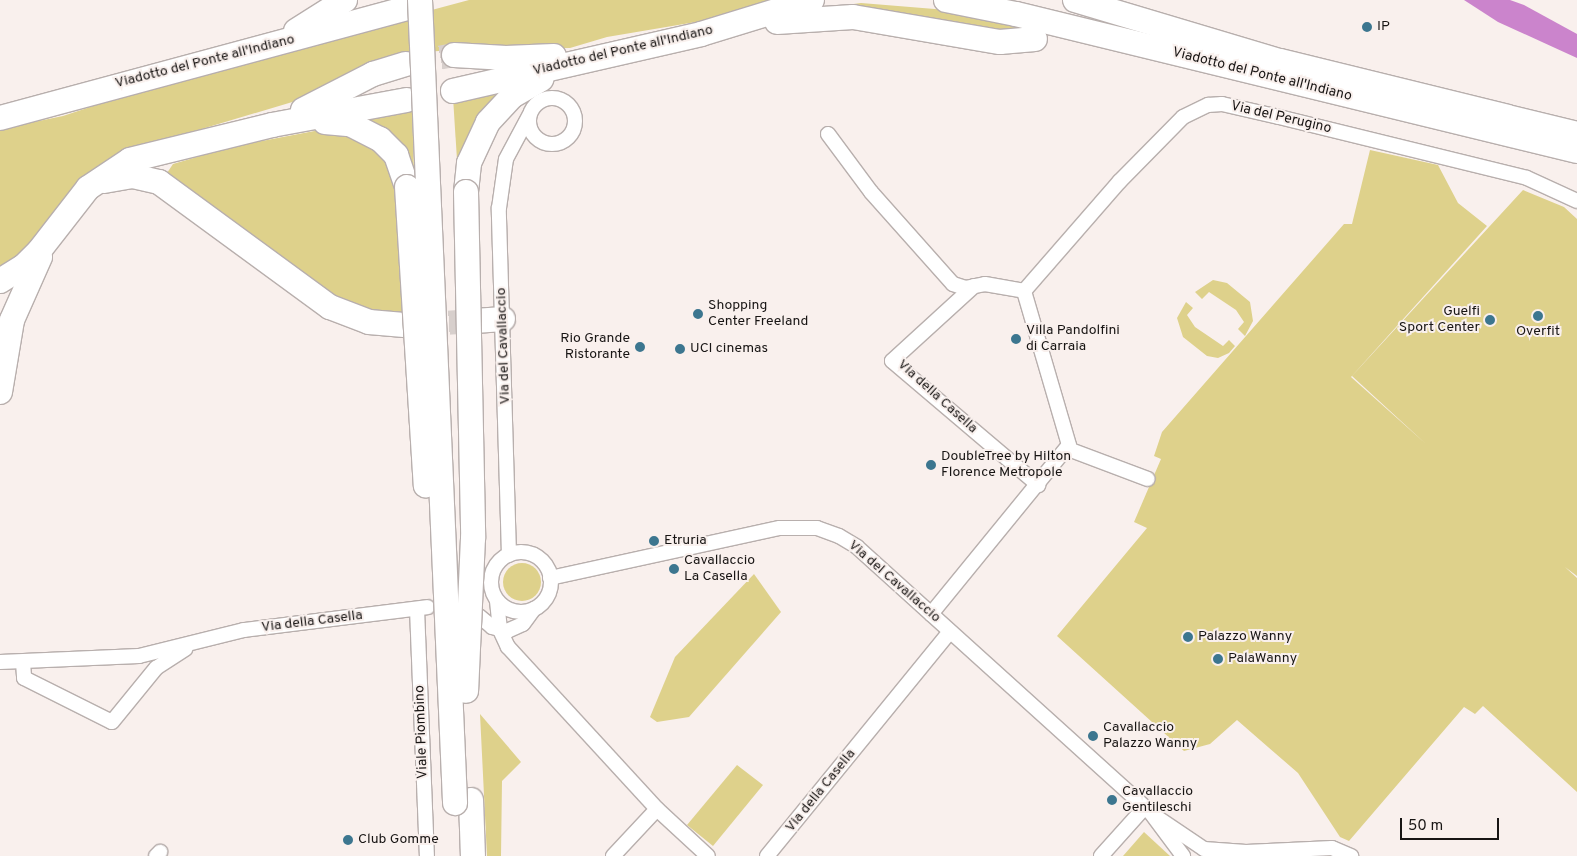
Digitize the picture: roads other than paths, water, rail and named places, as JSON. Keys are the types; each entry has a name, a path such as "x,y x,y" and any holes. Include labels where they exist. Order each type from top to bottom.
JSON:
{"highway":[{"path":"272,46 345,0"},
{"path":"436,0 466,692"},
{"name":"Viadotto del Ponte all'Indiano","path":"946,0 1016,14 1577,151"},
{"name":"Viadotto del Ponte all'Indiano","path":"1075,0 1280,61 1577,134"},
{"name":"Viadotto del Ponte all'Indiano","path":"453,91 701,34 801,2"},
{"name":"Viadotto del Ponte all'Indiano","path":"454,55 552,57 801,2"},
{"path":"415,4 448,649"},
{"name":"Viadotto del Ponte all'Indiano","path":"0,118 130,81 272,46 415,4"},
{"path":"701,34 829,16 870,19 1000,42 1035,39"},
{"path":"457,856 463,802 473,538 466,192 469,163 488,122 506,101 539,80 620,53"},
{"path":"272,125 373,74 405,64"},
{"path":"0,281 24,266 52,236 88,188 130,160 272,125 407,100"},
{"path":"272,125 340,122 364,129 396,155 407,187 425,475 448,649 463,802 474,856"},
{"path":"88,188 119,176 159,182 330,307 369,322 407,325"},
{"path":"2,384 14,314 52,236"},
{"path":"475,321 504,319"},
{"path":"0,351 2,384"}],"street":[{"name":"Via del Cavallaccio","path":"509,555 500,192 506,159 537,103 551,98 566,103 574,116 572,131 562,142 547,144 534,136 517,140"},
{"name":"Via del Perugino","path":"1024,291 1120,182 1183,117 1208,104 1222,104 1271,115 1527,178 1577,201"},
{"path":"529,116 534,136"},
{"path":"828,134 871,192 954,284 965,288 985,284 1024,291 1069,436 1068,449 931,614"},
{"name":"Via della Casella","path":"974,286 892,361 1038,485"},
{"path":"1068,449 1148,479"},
{"name":"Via del Cavallaccio","path":"550,578 756,532 805,527 826,530 848,540 1147,810 1183,856"},
{"path":"479,616 500,630 519,627 547,596 550,578 545,566 536,556 523,553 509,555 494,570 485,587 497,601 510,610 534,609"},
{"path":"497,601 500,630 508,647 657,809 708,856"},
{"name":"Via della Casella","path":"0,662 139,656 244,630 423,608"},
{"name":"Viale Piombino","path":"423,608 427,856"},
{"name":"Via della Casella","path":"766,856 950,632"},
{"name":"Via della Casella","path":"23,662 24,678 112,722 156,668 197,641"},
{"path":"613,856 657,809"},
{"path":"1101,856 1147,810 1204,849 1240,854 1332,848 1351,856"}],"tunnel":[{"path":"405,64 454,55"},
{"path":"413,325 475,321"}],"place":[{"name":"IP","path":"1367,27"},
{"name":"Shopping Center Freeland","path":"698,314"},
{"name":"Overfit","path":"1538,316"},
{"name":"Guelfi Sport Center","path":"1490,320"},
{"name":"Villa Pandolfini di Carraia","path":"1016,339"},
{"name":"Rio Grande Ristorante","path":"640,347"},
{"name":"UCI cinemas","path":"680,349"},
{"name":"DoubleTree by Hilton Florence Metropole","path":"931,465"},
{"name":"Etruria","path":"654,541"},
{"name":"Cavallaccio La Casella","path":"674,569"},
{"name":"Palazzo Wanny","path":"1188,637"},
{"name":"PalaWanny","path":"1218,659"},
{"name":"Cavallaccio Palazzo Wanny","path":"1093,736"},
{"name":"Cavallaccio Gentileschi","path":"1112,800"},
{"name":"Club Gomme","path":"348,840"}]}
